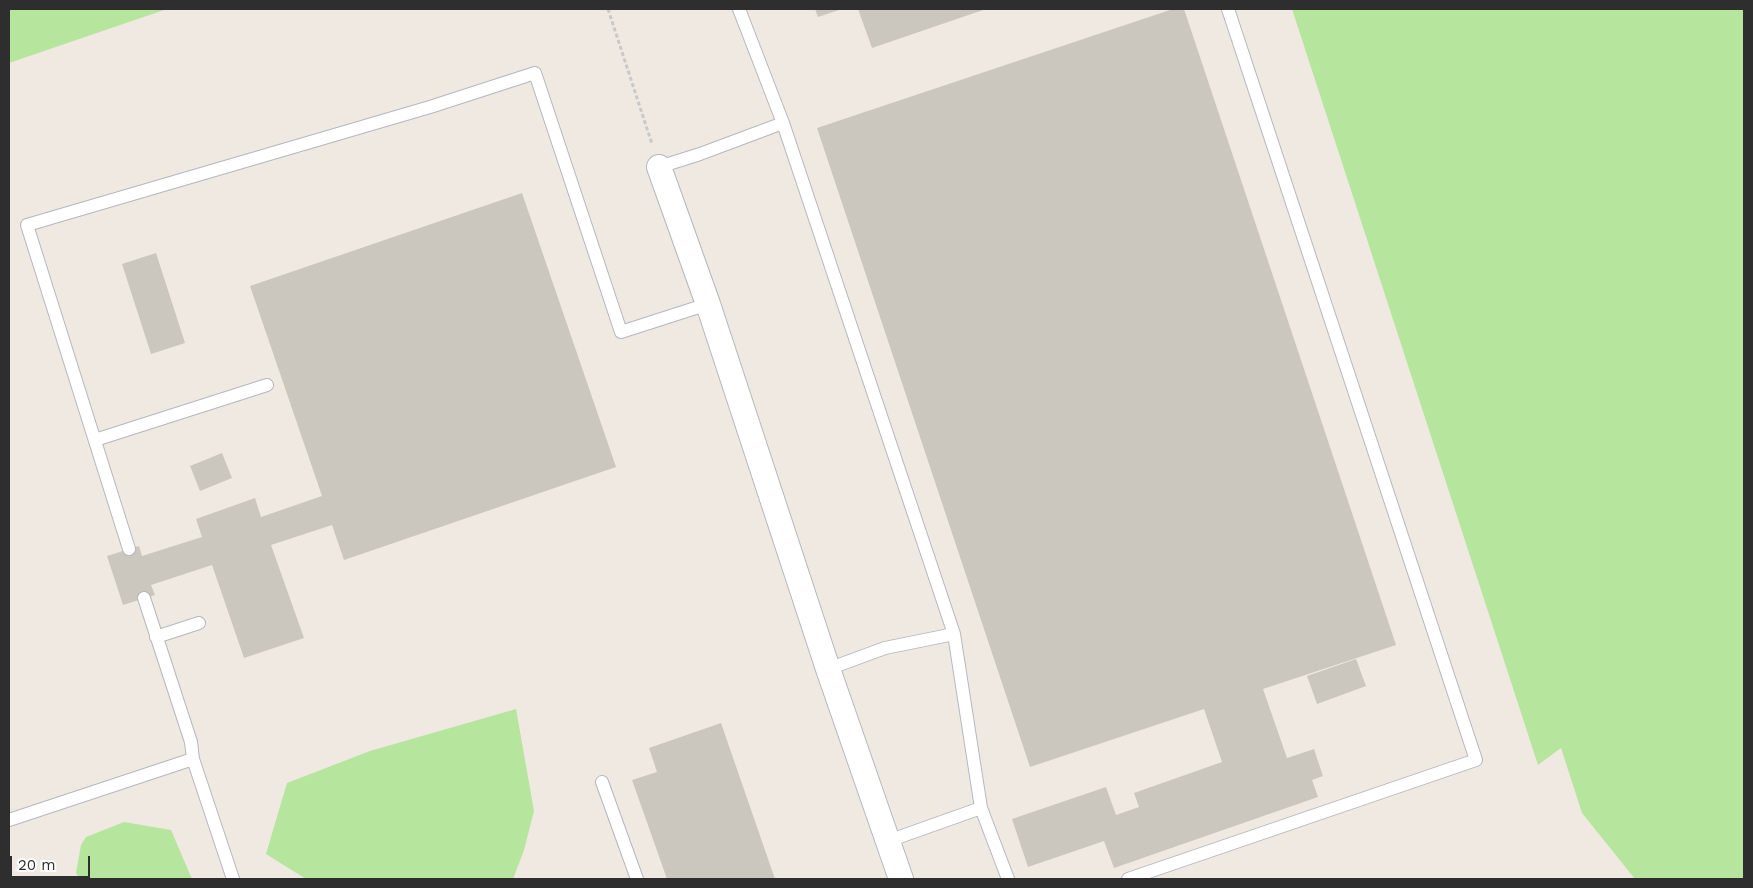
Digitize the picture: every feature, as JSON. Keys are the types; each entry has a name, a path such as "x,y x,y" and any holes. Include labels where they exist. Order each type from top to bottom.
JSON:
{"street":[{"path":"659,166 708,304 828,669 901,879"}],"lane":[{"path":"739,9 783,123 954,634 981,808 1008,879"},
{"path":"1128,879 1476,760 1228,9"},
{"path":"129,549 27,225 430,107 535,72 621,332 708,304"},
{"path":"659,166 700,154 783,123"},
{"path":"94,440 267,385"},
{"path":"144,598 191,742 193,759 233,879"},
{"path":"156,637 199,623"},
{"path":"828,669 886,648 954,634"},
{"path":"9,820 193,759"},
{"path":"602,782 637,879"},
{"path":"888,842 981,808"}],"path":[{"path":"608,9 659,166"}],"green space":[{"path":"9,9 167,9 9,63"},
{"path":"1292,9 1744,9 1744,879 1635,879 1582,813 1561,748 1538,765"},
{"path":"516,709 534,811 524,850 513,879 306,879 266,854 287,783 370,751"},
{"path":"124,822 171,830 192,879 80,879 76,873 81,845 86,837"}],"building":[{"path":"815,9 842,9 818,17"},
{"path":"858,9 986,9 872,48"},
{"path":"1173,9 1184,9 1396,645 1263,689 1287,758 1314,749 1323,776 1312,780 1318,797 1114,868 1104,841 1028,867 1012,819 1106,787 1116,815 1139,807 1134,793 1222,762 1204,709 1030,767 817,128"},
{"path":"522,193 616,467 344,560 332,525 271,545 304,638 244,658 212,565 151,585 155,595 123,605 107,556 139,546 142,556 202,537 196,519 255,498 261,517 322,496 250,286"},
{"path":"156,253 185,343 151,354 122,264"},
{"path":"222,453 232,478 200,491 190,466"},
{"path":"1356,659 1366,686 1317,704 1307,676"},
{"path":"721,723 775,879 667,879 632,780 657,772 649,748"}]}
